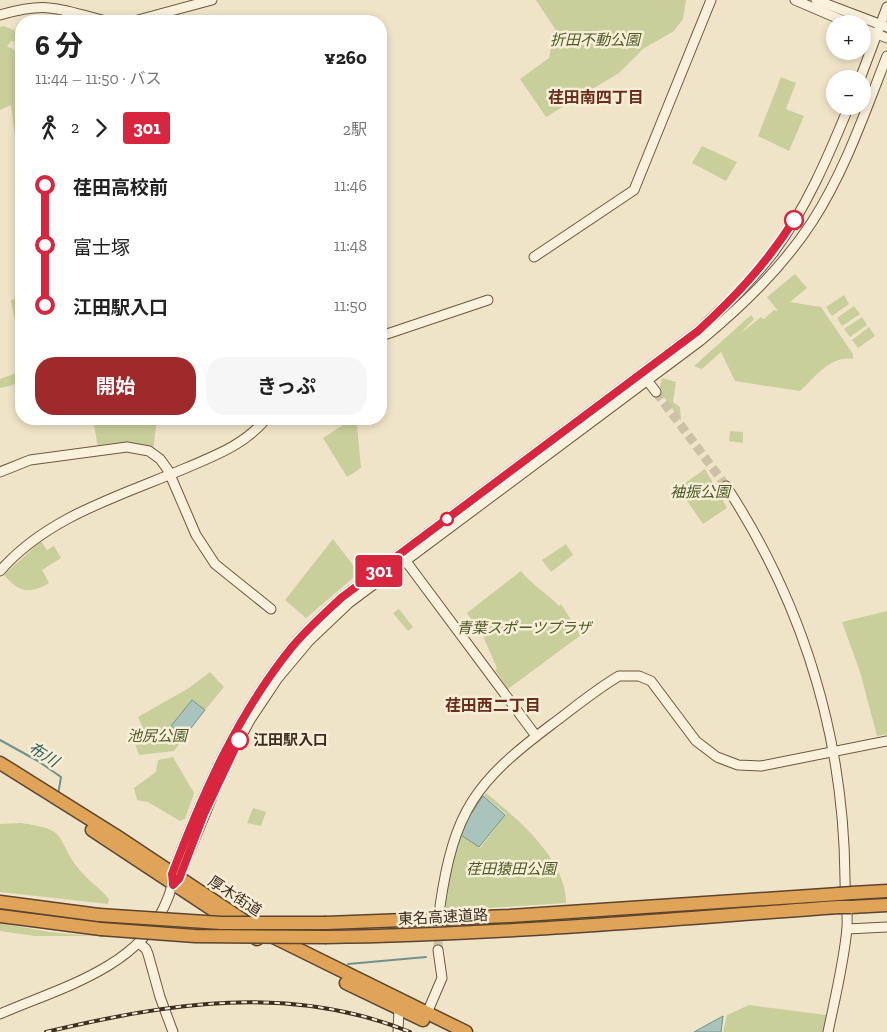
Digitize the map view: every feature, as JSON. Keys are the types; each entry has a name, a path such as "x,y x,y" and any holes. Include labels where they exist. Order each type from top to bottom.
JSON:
{"highway":[{"name":"厚木街道","path":"0,763 55,803"},
{"name":"厚木街道","path":"0,772 55,803 175,880 280,942 466,1032"},
{"name":"厚木街道","path":"175,880 250,935 448,1032"},
{"name":"東名高速道路","path":"0,902 99,915 221,923 326,923 510,916 887,891"},
{"name":"東名高速道路","path":"0,916 101,929 195,936 326,937 405,936 887,905"}],"street":[{"path":"156,15 212,0"},
{"path":"534,257 634,190 711,0"},
{"path":"795,0 830,15"},
{"path":"816,0 884,26"},
{"path":"0,15 23,9 48,6 83,15"},
{"path":"864,70 878,34 884,26 887,8"},
{"path":"871,31 887,38"},
{"path":"0,1014 94,974 139,943 161,913 175,880 197,811 219,762 245,714 293,646 334,605 647,380 700,340 754,294 802,237 825,198 854,140 887,56"},
{"path":"403,557 698,331 737,294 773,253 796,216 820,173 845,115"},
{"path":"387,334 488,300"},
{"path":"647,380 656,392"},
{"path":"0,571 30,543 61,522 235,446 260,425"},
{"path":"0,472 30,460 127,447 143,449 156,455 170,475 196,535 215,564 271,608"},
{"path":"726,486 766,553 792,607 821,695 834,752 841,800 847,929 828,1032"},
{"path":"403,557 536,736"},
{"path":"440,906 450,848 465,811 490,776 506,760 536,736 606,684 627,675 639,676 651,681 696,740 717,757 727,762 743,766 762,766 887,741"},
{"path":"847,929 887,927"},
{"path":"139,943 146,948 173,1032"},
{"path":"427,1013 442,978 438,950"},
{"path":"398,1032 399,1008"}],"green space":[{"name":"折田不動公園","path":"536,0 686,0 683,19 674,31 643,49 619,73 546,117 520,79 549,58 555,29"},
{"path":"3,26 15,31 15,41 11,41 7,46 15,51 15,136 11,105 0,110 0,27"},
{"path":"781,77 796,83 786,109 804,116 789,151 758,136"},
{"path":"702,146 737,162 726,181 692,163"},
{"path":"795,274 807,288 790,302 821,307 853,354 853,359 838,360 824,368 800,391 735,381 721,352 702,369 694,366 751,315 754,319 740,334 761,317 764,319 774,310 778,311 767,297"},
{"path":"844,295 849,304 832,316 826,307"},
{"path":"15,299 15,322 11,300"},
{"path":"854,306 860,314 842,326 837,318"},
{"path":"862,317 867,325 850,337 844,329"},
{"path":"869,327 875,336 858,348 852,340"},
{"path":"15,373 15,384 0,388 0,379"},
{"path":"662,378 676,382 673,402 680,407 681,421 659,390"},
{"path":"94,425 156,425 153,451 98,448"},
{"path":"343,425 357,425 361,468 347,477 323,438"},
{"path":"730,431 743,432 743,443 729,441"},
{"name":"袖振公園","path":"705,469 727,508 703,524 678,488"},
{"path":"333,539 359,573 306,618 285,600"},
{"path":"41,541 47,550 54,546 61,558 42,570 49,583 29,590 19,588 4,575"},
{"path":"566,544 573,555 551,572 542,560"},
{"name":"青葉スポーツプラザ","path":"521,571 559,606 561,604 581,635 508,689 495,670 497,668 483,636 467,613"},
{"path":"399,609 413,627 408,631 393,613"},
{"path":"887,611 887,734 877,736 860,672 842,622"},
{"name":"池尻公園","path":"210,672 224,687 205,710 192,700 171,726 184,737 174,751 139,755 133,738 142,726 138,717 189,688"},
{"path":"173,757 194,793 185,819 180,821 148,802 137,800 134,788 156,772 158,760"},
{"name":"荏田猿田公園","path":"486,793 525,827 549,856 558,871 564,887 566,903 442,911 443,896 458,833 480,848 506,814 484,796"},
{"path":"253,808 266,812 261,826 247,823"},
{"path":"21,823 47,828 59,836 78,868 109,899 108,904 0,892 0,824"},
{"path":"0,923 49,932 93,936 35,936 0,931"},
{"path":"749,1005 826,1015 824,1032 723,1032 727,1015"}],"water":[{"path":"192,700 205,710 184,737 171,726"},
{"path":"483,796 505,815 479,847 458,833"},
{"path":"723,1016 721,1032 694,1032"}],"waterway":[{"name":"布川","path":"0,740 38,761 61,777 58,795"},
{"path":"348,964 426,957"}],"tunnel":[{"path":"656,392 726,486"},
{"path":"438,950 440,906"}],"railway":[{"path":"46,1032 138,1013 183,1006 229,1003 274,1003 319,1007 365,1017 410,1032"}],"bus line":[{"name":"301","path":"239,740 225,766 204,814 179,879 173,885 172,874 203,795 219,762 245,714 287,654 308,629 341,598 698,331 743,288 773,253 794,220"}],"place":[{"name":"江田駅入口","path":"239,740"}],"district":[{"name":"荏田南四丁目","path":"596,97"},
{"name":"荏田西二丁目","path":"493,705"}]}
